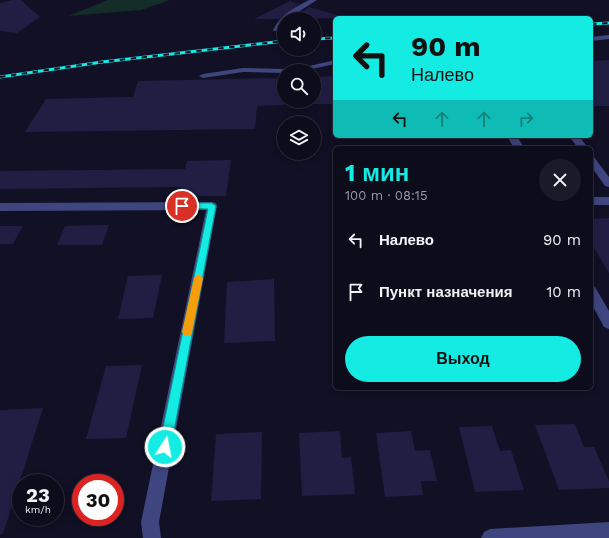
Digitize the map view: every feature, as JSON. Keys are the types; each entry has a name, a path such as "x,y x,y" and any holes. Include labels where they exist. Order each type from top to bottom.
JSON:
{"street":[{"path":"276,30 279,22 288,14 314,0"},
{"path":"593,39 609,38"},
{"path":"321,65 333,62"},
{"path":"204,76 243,70 277,72"},
{"path":"593,162 609,184"},
{"path":"593,201 609,201"},
{"path":"0,207 212,206 150,522 152,538"},
{"path":"593,295 609,323"},
{"path":"490,538 529,537 609,531"}],"green space":[{"path":"108,0 170,0 141,10 68,16"}],"building":[{"path":"12,0 21,0 40,17 17,33 0,31 0,3"},
{"path":"290,1 299,4 288,12 277,12 277,19 254,19"},
{"path":"309,7 337,15 333,16 333,18 321,18 321,12 301,12"},
{"path":"609,60 609,106 593,106 593,61"},
{"path":"333,76 333,104 321,104 321,77"},
{"path":"277,78 277,105 257,106 255,129 25,132 46,99 133,97 138,81"},
{"path":"231,160 226,196 179,196 181,187 0,189 0,171 185,169 187,161"},
{"path":"609,218 609,273 593,246 593,219"},
{"path":"109,225 102,245 57,245 65,226"},
{"path":"0,226 23,226 13,244 0,244"},
{"path":"162,275 153,318 118,319 128,276"},
{"path":"274,279 275,341 224,343 227,282"},
{"path":"142,365 126,438 86,439 106,366"},
{"path":"43,408 22,474 12,474 12,506 3,534 0,534 0,410"},
{"path":"575,424 584,447 594,447 609,481 609,488 559,490 535,425"},
{"path":"492,426 500,451 511,450 524,490 475,492 459,427"},
{"path":"340,431 342,458 351,457 355,494 302,496 299,433"},
{"path":"411,431 415,451 430,450 437,481 421,481 423,495 385,497 376,433"},
{"path":"262,432 261,499 211,501 216,434"}],"railway":[{"path":"593,24 609,23"},
{"path":"321,39 333,38"},
{"path":"0,77 102,62 277,42"}],"slow traffic":[{"path":"187,332 198,278"}],"route":[{"path":"165,447 212,206 182,206"}]}
